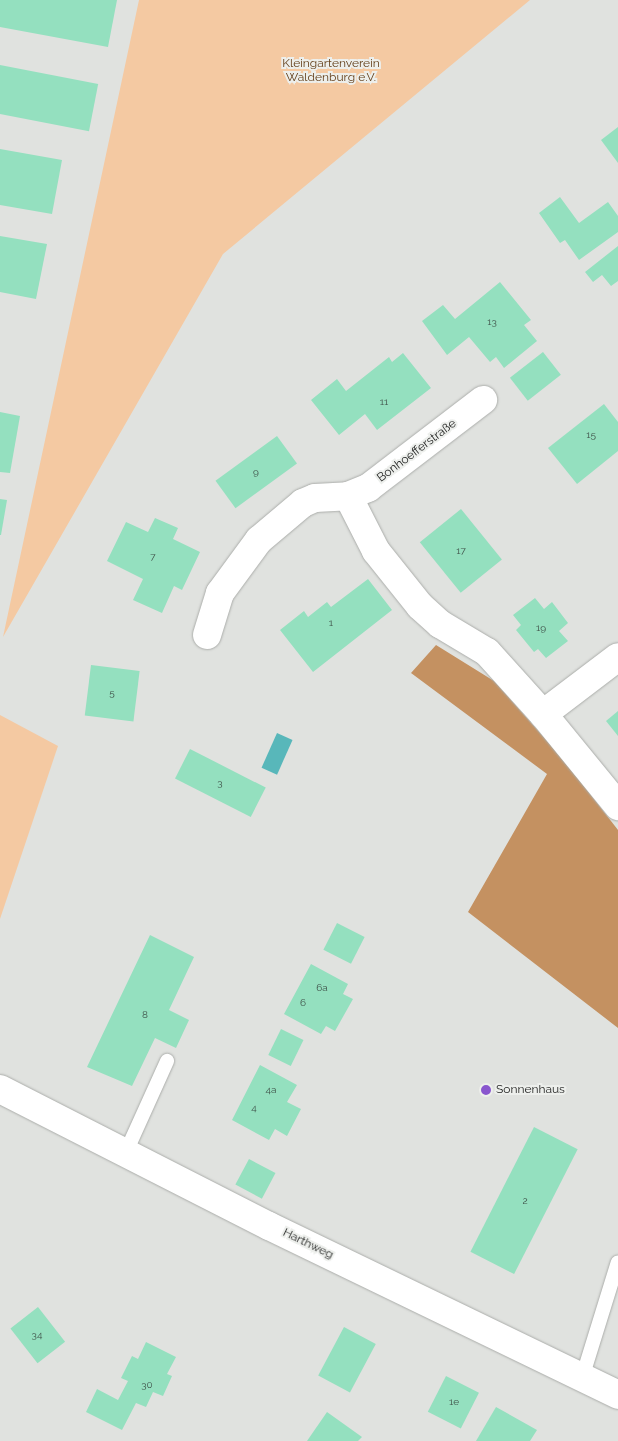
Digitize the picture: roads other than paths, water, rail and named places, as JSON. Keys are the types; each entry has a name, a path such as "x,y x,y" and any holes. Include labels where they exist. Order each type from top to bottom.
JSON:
{"street":[{"name":"Bonhoefferstraße","path":"207,636 220,593 259,540 303,503 315,498 348,496 368,488 483,400"},
{"path":"348,496 376,551 420,606 440,624 487,652 543,714 618,806"},
{"path":"543,714 618,657"},
{"name":"Harthweg","path":"0,1089 582,1378 618,1394"}],"lane":[{"path":"126,1152 167,1061"},
{"path":"582,1378 618,1262"}],"water":[{"path":"277,733 293,740 277,775 262,768"}],"place":[{"name":"Sonnenhaus","path":"486,1090"}],"park label":[{"name":"Kleingartenverein Waldenburg e.V.","path":"331,71"}]}
